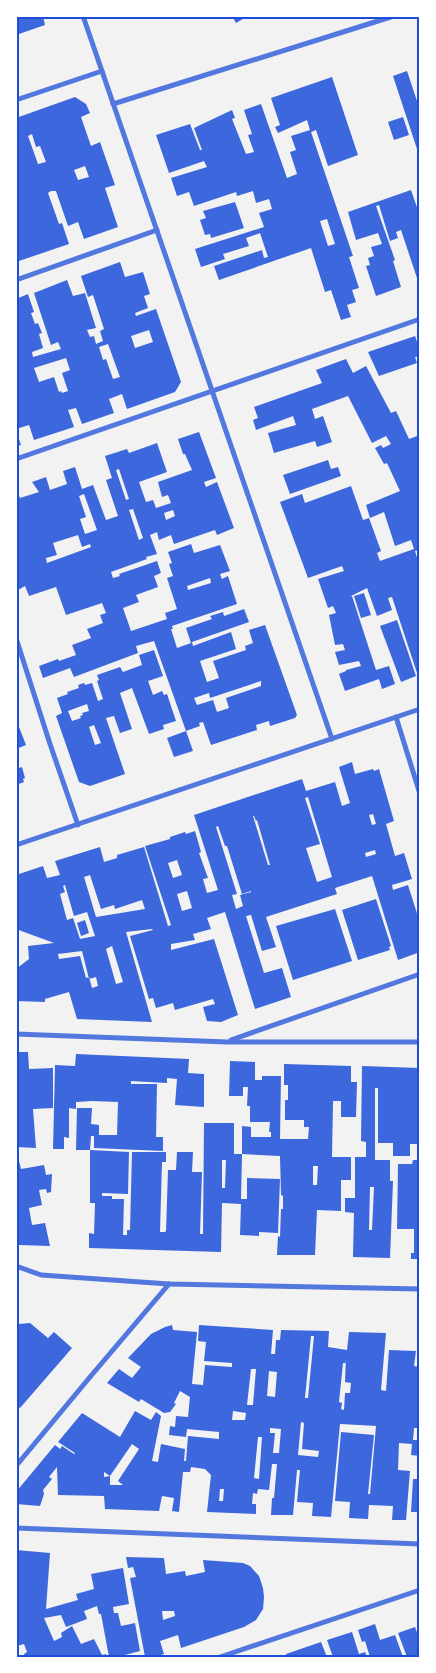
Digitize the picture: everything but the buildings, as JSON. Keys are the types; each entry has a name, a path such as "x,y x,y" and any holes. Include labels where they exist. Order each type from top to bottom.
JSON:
{"street":[{"path":"83,16 332,739"},
{"path":"113,104 394,16"},
{"path":"16,100 102,71"},
{"path":"16,280 156,230"},
{"path":"16,459 420,320"},
{"path":"16,638 78,826"},
{"path":"16,845 78,826 420,709"},
{"path":"396,717 420,794"},
{"path":"227,1042 420,974"},
{"path":"16,1034 227,1042 420,1042"},
{"path":"16,1266 41,1275 169,1284 420,1290"},
{"path":"16,1466 169,1284"},
{"path":"16,1528 420,1544"},
{"path":"220,1657 420,1590"}]}
